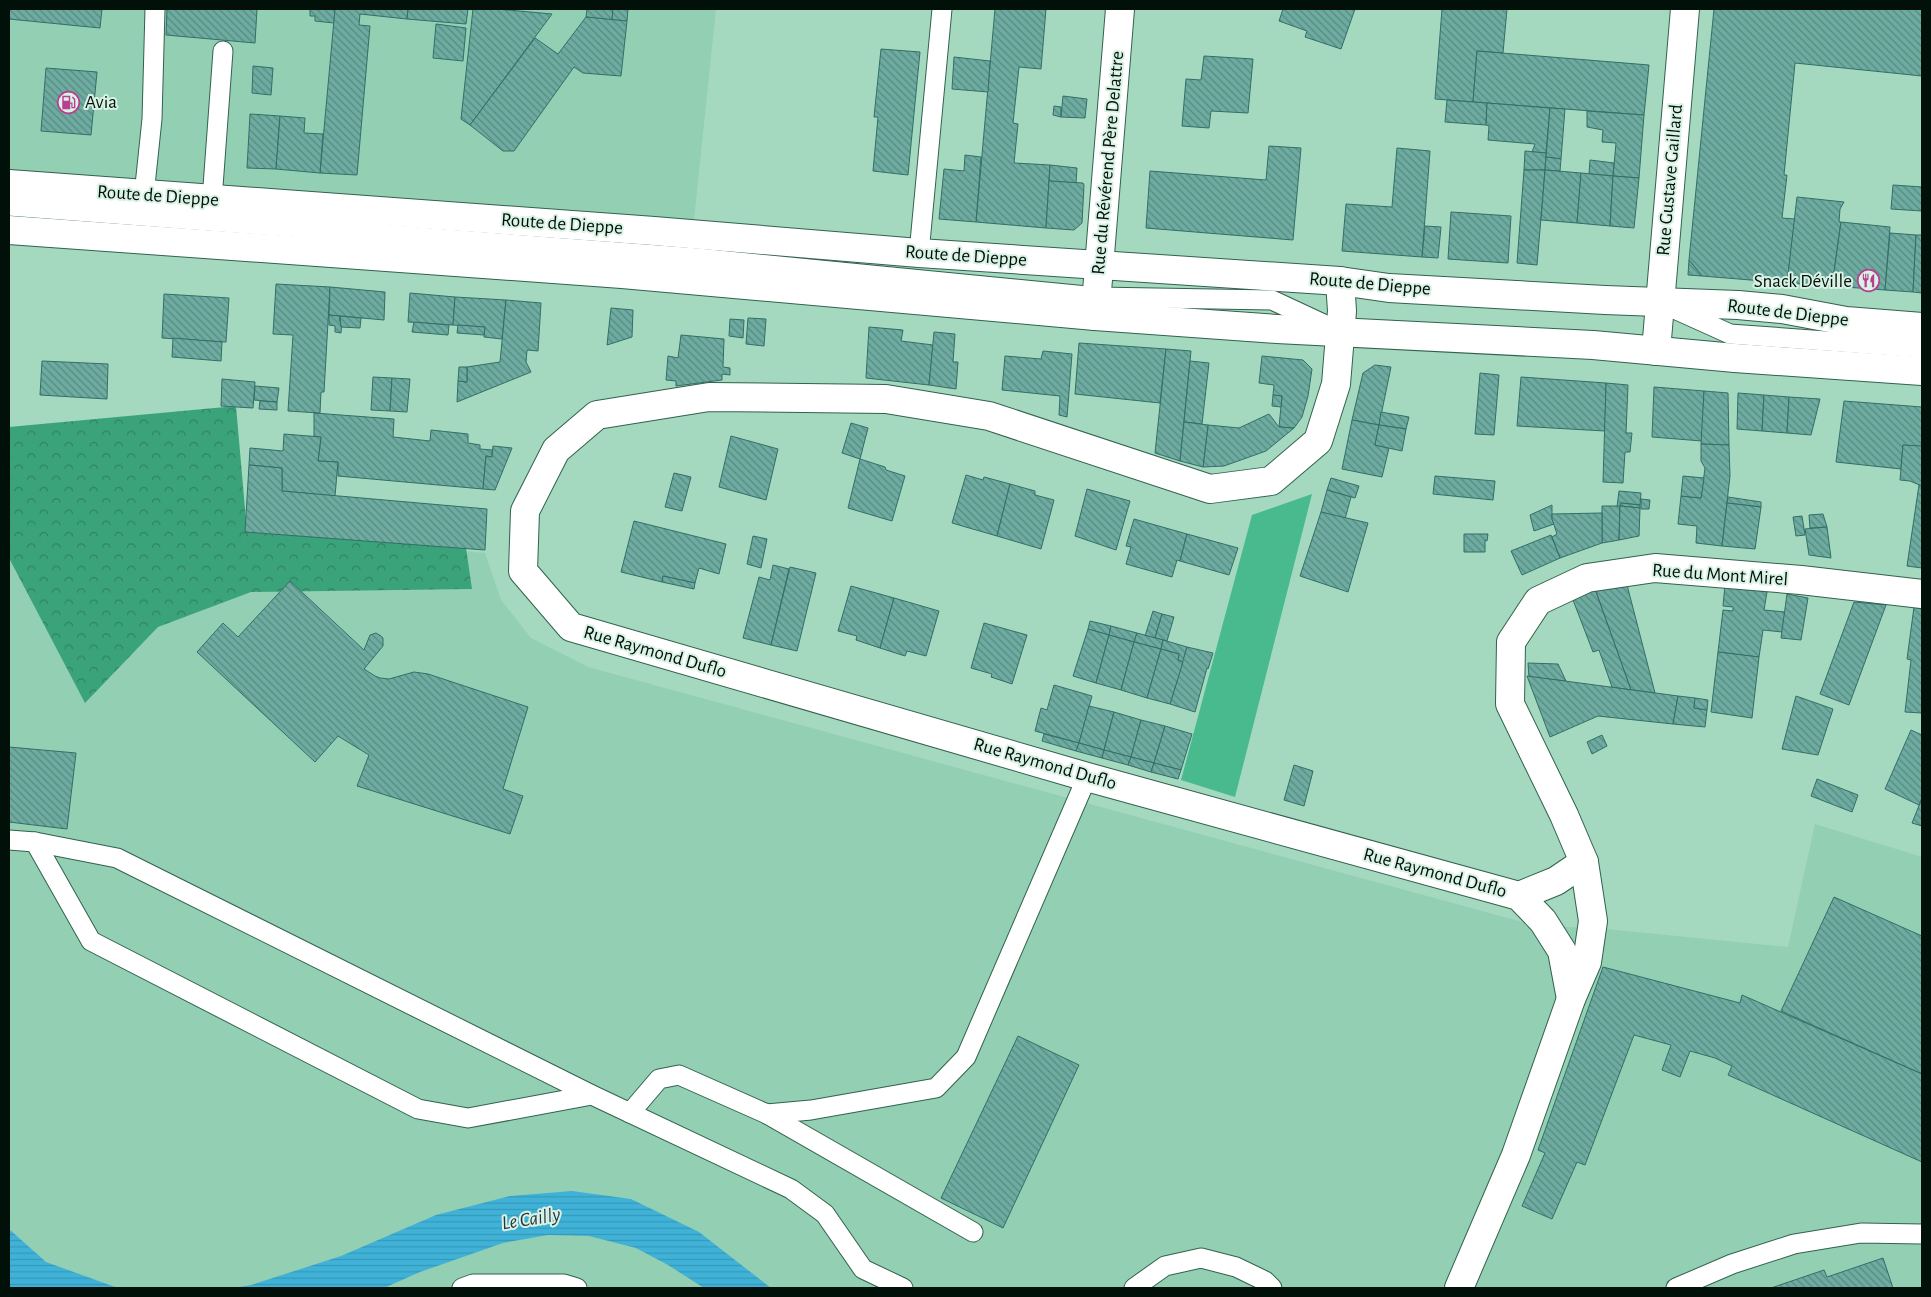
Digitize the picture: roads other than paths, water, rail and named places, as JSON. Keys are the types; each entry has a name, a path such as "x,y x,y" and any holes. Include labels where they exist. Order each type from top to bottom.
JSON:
{"street":[{"name":"Rue du Révérend Père Delattre","path":"1096,307 1120,9"},
{"name":"Rue Gustave Gaillard","path":"1656,351 1685,9"},
{"name":"Route de Dieppe","path":"9,184 644,230 919,253 1340,281 1389,288 1738,305 1782,309 1846,321 1922,327"},
{"path":"9,230 1096,307 1276,329 1593,345 1922,371"},
{"name":"Rue Raymond Duflo","path":"1340,281 1342,311 1336,384 1318,441 1270,481 1210,489 989,416 886,399 709,397 598,415 556,450 525,511 523,571 571,627 1087,777 1519,896 1543,921 1562,950 1570,999"},
{"name":"Rue du Mont Mirel","path":"1593,921 1584,862 1564,815 1510,704 1511,642 1538,601 1587,578 1655,568 1801,580 1922,594"},
{"name":"Rue Raymond Duflo","path":"1519,896 1556,881 1584,862"},
{"name":"Rue Raymond Duflo","path":"1459,1288 1516,1155 1570,999 1587,962 1593,921"}],"lane":[{"path":"144,195 152,119 155,9"},
{"path":"919,253 942,9"},
{"path":"212,200 223,51"},
{"path":"9,206 698,258 1096,307"},
{"path":"1660,302 1730,334 1922,348"},
{"path":"767,1114 811,1110 936,1088 966,1057 1087,777"},
{"path":"9,840 36,842 117,858 592,1095 791,1189 825,1214 863,1269 903,1288"},
{"path":"36,842 91,941 418,1109 468,1118 592,1095"},
{"path":"630,1113 659,1079 679,1075 767,1114 973,1232"},
{"path":"1676,1288 1732,1264 1794,1244 1861,1233 1922,1234"},
{"path":"1134,1288 1165,1266 1201,1258 1236,1267 1265,1281 1272,1288"},
{"path":"462,1288 473,1284 564,1284 577,1288"}],"water":[{"name":"Le Cailly","path":"572,1191 631,1199 699,1232 771,1288 704,1288 668,1265 636,1248 589,1236 548,1235 503,1243 420,1272 384,1288 234,1288 251,1285 341,1256 436,1215 510,1196"},
{"path":"9,1229 46,1262 118,1288 9,1288"}],"place":[{"name":"Avia","path":"69,102"},
{"name":"Snack Déville","path":"1868,281"}]}
